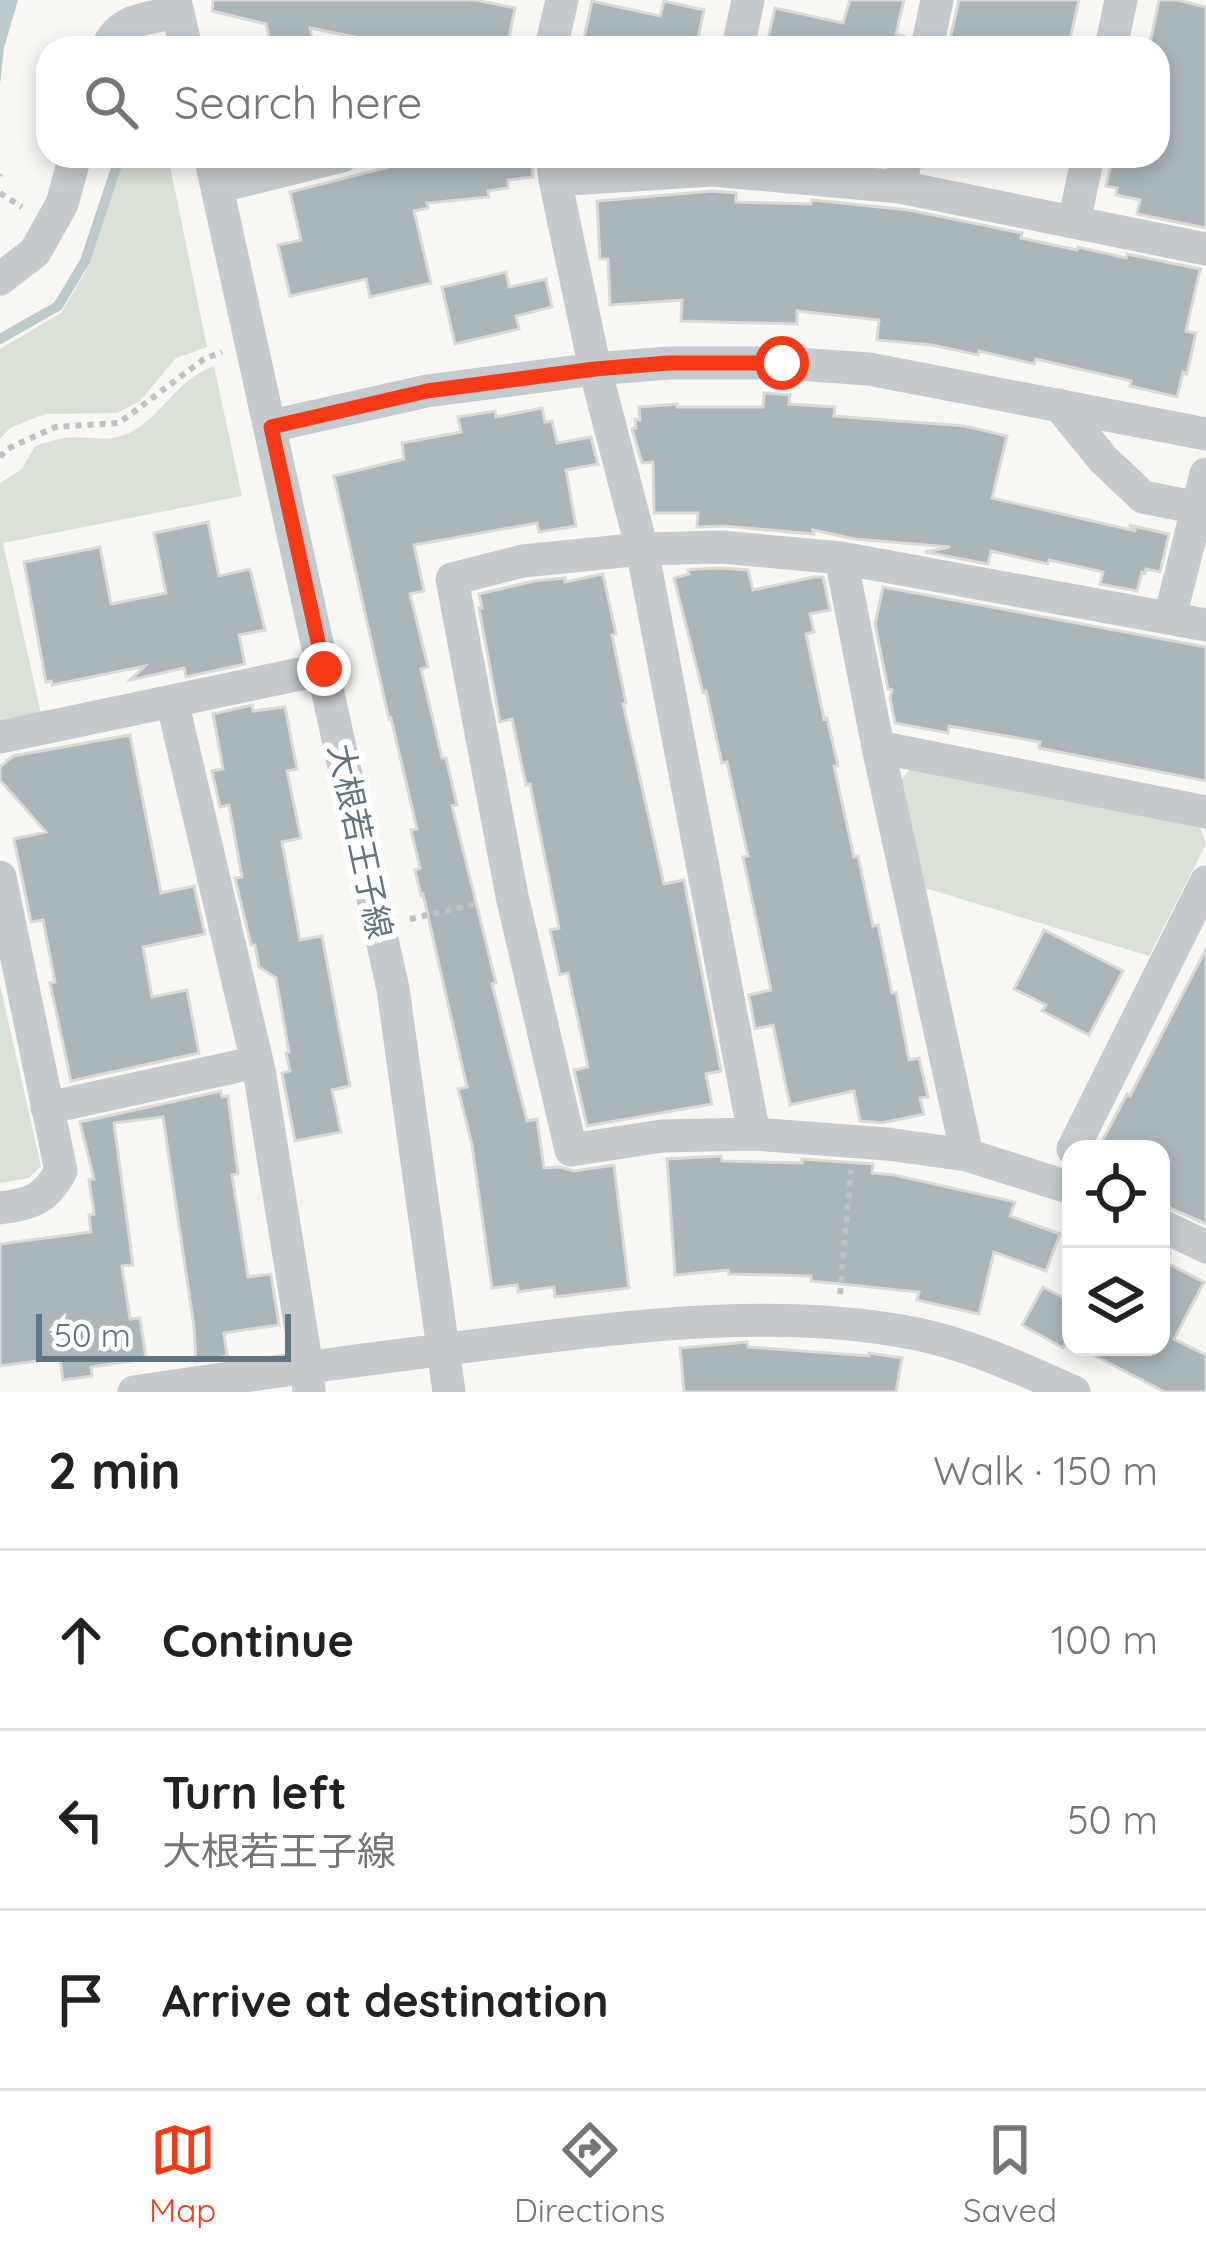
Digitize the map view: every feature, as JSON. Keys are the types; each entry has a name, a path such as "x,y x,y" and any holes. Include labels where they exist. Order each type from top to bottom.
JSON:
{"street":[{"path":"554,36 562,0"},
{"path":"740,36 748,0"},
{"path":"930,36 937,0"},
{"path":"1113,36 1120,0"},
{"path":"114,36 126,23 177,6 183,36"},
{"path":"0,279 35,252 62,204 72,168"},
{"path":"554,168 595,369 642,549 754,1134"},
{"path":"819,168 903,172 1074,222 1206,249"},
{"path":"1074,222 1085,168"},
{"name":"大根若王子線","path":"214,171 393,989 448,1392"},
{"path":"271,427 427,391 595,369 668,363 782,363 869,369 1206,434"},
{"path":"1059,405 1103,459 1143,497 1198,508"},
{"path":"1171,617 1206,474"},
{"path":"1062,1167 854,1141 754,1134 662,1136 571,1150 512,896 452,579 523,561 642,549 722,547 841,558 1206,625"},
{"path":"841,558 967,1155"},
{"path":"0,737 324,669"},
{"path":"172,701 257,1062 308,1379"},
{"path":"878,747 1206,812"},
{"path":"0,878 61,1172 51,1189 29,1204 0,1208"},
{"path":"1082,1140 1206,882"},
{"path":"47,1108 257,1062"},
{"path":"1170,1229 1206,1246"},
{"path":"134,1392 308,1379 443,1349 703,1322 837,1322 916,1334 983,1352 1074,1392"}],"path":[{"path":"0,458 7,449 55,427 119,423 203,359 251,339"},
{"path":"407,920 512,896"},
{"path":"837,1322 854,1141"}],"shaded area":[{"path":"0,0 18,0 4,48 0,84"},
{"path":"121,168 170,168 207,347 176,358 140,401 117,413 45,414 10,428 0,439 0,349 61,313 86,271"},
{"path":"214,366 242,496 3,543 42,718 0,728 0,483 22,469 35,446 63,438 106,438 131,432 189,381"},
{"path":"911,768 1200,827 1206,844 1149,956 925,888 900,781"},
{"path":"0,985 41,1166 29,1178 0,1183"}],"building":[{"path":"213,0 476,0 515,8 509,36 350,36 310,28 312,36 268,36 266,24 212,11"},
{"path":"850,0 904,0 896,34 904,36 769,36 775,8 843,23"},
{"path":"959,0 1079,0 1071,36 951,36"},
{"path":"1159,0 1206,7 1206,228 1137,214 1140,200 1116,195 1117,188 1106,186 1110,168 1170,168 1170,36 1152,36"},
{"path":"592,1 660,16 664,1 704,10 699,36 585,36"},
{"path":"385,168 532,168 533,177 508,180 508,188 488,191 489,197 427,203 428,208 414,211 431,283 370,297 366,279 290,296 278,245 301,240 290,192"},
{"path":"736,193 736,202 811,204 812,200 909,210 1022,233 1021,238 1077,250 1126,258 1127,254 1200,269 1186,331 1196,333 1187,374 1183,372 1177,397 1036,359 1034,364 979,351 978,355 877,340 879,320 797,311 797,324 681,321 682,300 610,305 608,259 600,259 597,201"},
{"path":"506,272 509,287 546,279 552,307 516,316 519,329 455,344 442,287"},
{"path":"764,393 790,395 789,404 835,407 834,416 965,426 1007,436 992,498 1136,531 1129,525 1169,534 1160,572 1142,572 1137,591 1100,584 1103,572 1049,560 1048,564 991,551 988,564 925,552 950,547 855,539 813,530 814,534 697,527 698,513 654,513 653,462 642,463 632,429 635,419 640,420 639,407 763,407"},
{"path":"542,408 545,422 552,421 557,443 591,437 598,464 566,470 576,526 539,532 537,523 414,545 424,591 410,594 428,667 421,669 442,758 446,758 457,805 452,806 527,1121 537,1119 544,1168 574,1171 614,1165 629,1288 555,1297 554,1287 518,1292 517,1285 492,1288 472,1145 458,1089 467,1087 415,870 420,868 411,830 417,829 334,476 404,459 402,443 461,432 458,417 495,411 496,417"},
{"path":"208,522 219,576 250,569 265,630 239,635 245,664 186,677 184,668 130,680 145,666 52,685 46,682 24,562 100,547 111,604 166,593 154,533"},
{"path":"688,570 748,570 753,590 823,577 830,610 810,614 814,632 806,634 854,857 858,856 873,926 878,925 909,1060 919,1058 928,1097 920,1098 924,1114 882,1123 860,1121 854,1091 790,1105 773,1025 755,1029 749,995 771,990 743,857 748,856 727,762 722,763 674,578 689,574"},
{"path":"603,574 616,634 612,635 623,704 664,884 684,880 721,1071 706,1074 712,1104 587,1126 574,1070 588,1067 568,973 560,975 550,930 559,928 530,784 526,785 512,719 500,722 479,594 534,581 565,578 565,582"},
{"path":"883,587 1206,647 1206,781 1039,748 1040,742 949,726 948,733 895,723 875,624"},
{"path":"252,705 253,711 285,707 297,769 287,771 301,838 282,842 300,940 322,936 350,1086 332,1090 341,1132 295,1141 282,1073 290,1071 289,1052 276,978 259,967 255,945 251,945 235,878 242,877 229,805 220,807 212,771 223,769 213,714"},
{"path":"130,735 161,893 194,886 205,934 143,947 152,997 187,990 199,1053 71,1081 50,983 55,982 43,920 31,922 14,839 46,832 0,780 0,767 13,756"},
{"path":"1044,930 1123,971 1089,1035 1042,1011 1046,1005 1014,989"},
{"path":"1206,949 1206,1224 1170,1208 1170,1140 1103,1140 1127,1094 1130,1096"},
{"path":"221,1091 222,1097 228,1096 238,1174 232,1175 248,1277 271,1274 279,1325 224,1333 227,1356 196,1361 163,1117 114,1123 133,1265 122,1266 130,1319 140,1318 146,1359 91,1367 92,1376 63,1380 60,1358 0,1366 0,1244 91,1232 89,1215 94,1214 89,1180 94,1179 80,1122"},
{"path":"721,1156 722,1161 873,1164 872,1173 1015,1202 1010,1216 1060,1234 1046,1271 994,1252 979,1314 917,1300 919,1292 811,1281 811,1276 729,1274 728,1270 675,1275 667,1159"},
{"path":"1170,1265 1204,1282 1174,1339 1206,1355 1206,1392 1165,1392 1095,1356 1170,1356"},
{"path":"1043,1287 1062,1297 1062,1347 1022,1325"},
{"path":"747,1342 748,1347 902,1358 896,1392 684,1392 680,1348"}],"waterway":[{"path":"0,339 58,306 85,261 116,168"}],"route":[{"path":"324,669 271,427 427,391 595,369 668,363 782,363"}]}
